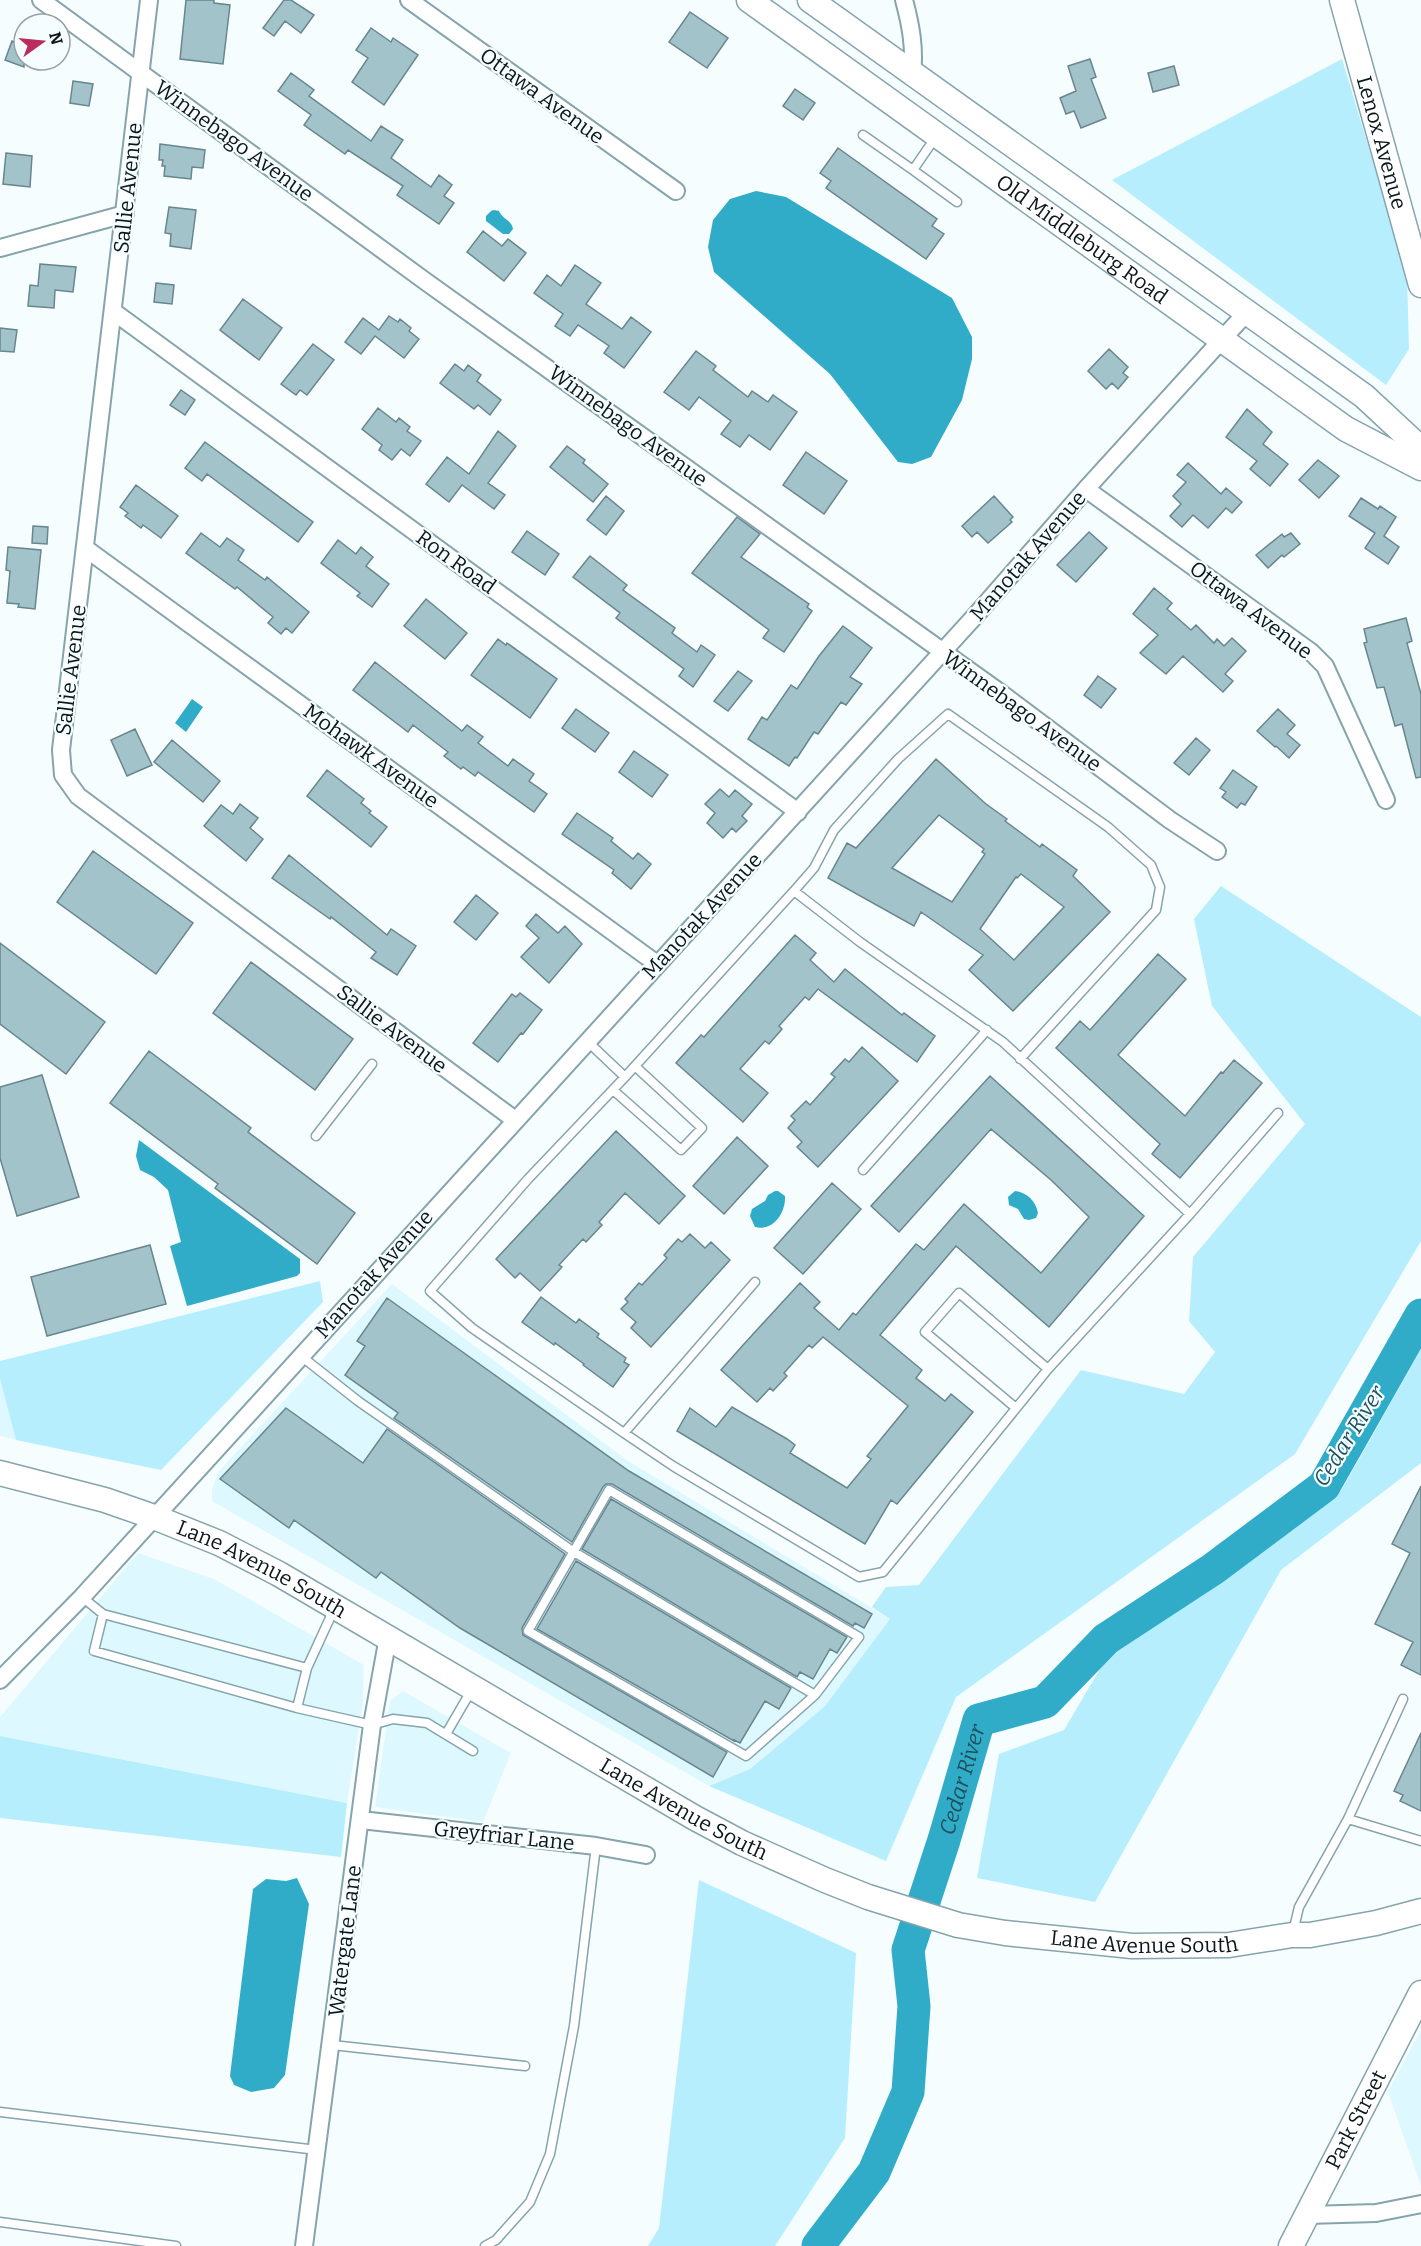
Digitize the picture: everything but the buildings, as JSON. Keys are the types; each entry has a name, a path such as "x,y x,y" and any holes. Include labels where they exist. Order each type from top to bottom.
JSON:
{"main road":[{"name":"Old Middleburg Road","path":"749,0 1346,429 1421,468"},
{"name":"Old Middleburg Road","path":"810,0 1364,396 1421,448"},
{"name":"Lenox Avenue","path":"1342,0 1421,285"},
{"path":"910,116 912,75"},
{"name":"Lane Avenue South","path":"0,1473 105,1500 219,1543 279,1574 733,1838 868,1897 958,1925 1005,1933 1132,1946 1229,1945 1293,1935 1310,1935 1365,1925 1421,1911"},
{"name":"Park Street","path":"1291,2246 1421,1993"}],"street":[{"name":"Winnebago Avenue","path":"41,0 425,281 942,652 1170,820 1217,851"},
{"name":"Sallie Avenue","path":"148,0 114,312 61,750 63,775 78,796 515,1120"},
{"name":"Ottawa Avenue","path":"409,0 676,191"},
{"path":"904,0 913,37 912,75"},
{"path":"0,248 125,214"},
{"name":"Ron Road","path":"114,312 798,812"},
{"name":"Manotak Avenue","path":"0,1680 82,1597 798,812 1247,312"},
{"name":"Ottawa Avenue","path":"1086,489 1311,652 1325,666 1386,800"},
{"name":"Mohawk Avenue","path":"85,548 657,964"},
{"name":"Watergate Lane","path":"304,2246 372,1725 388,1637"},
{"name":"Greyfriar Lane","path":"361,1820 596,1846 646,1855"},
{"path":"1307,2215 1376,2213 1421,2204"}],"lane":[{"path":"862,135 957,202"},
{"path":"913,170 938,135"},
{"path":"1020,1059 1156,910 1160,887 1151,865 1108,827 948,714 898,759 834,830 814,868 794,891 636,1067 528,1179 430,1291 472,1328 674,1466 859,1577 883,1572 1048,1369 1190,1214 1278,1113"},
{"path":"794,891 860,942 1003,1042 1190,1214"},
{"path":"863,1170 987,1030"},
{"path":"587,1041 625,1077"},
{"path":"316,1136 372,1064"},
{"path":"613,1090 681,1150 702,1128 636,1067"},
{"path":"624,1433 755,1282"},
{"path":"1016,1408 926,1332 959,1293 1048,1369"},
{"path":"300,1356 358,1401 574,1552 815,1695"},
{"path":"609,1490 859,1637 815,1695 746,1756 528,1631 609,1490"},
{"path":"82,1597 103,1614 307,1668"},
{"path":"297,1708 307,1668 335,1607"},
{"path":"103,1614 94,1651 297,1708 372,1725 393,1719 427,1723 473,1750"},
{"path":"446,1734 473,1687"},
{"path":"1293,1935 1299,1907 1348,1819 1402,1699"},
{"path":"1348,1819 1421,1841"},
{"path":"485,2246 496,2240 530,2202 550,2154 574,2026 596,1846"},
{"path":"332,2045 525,2066"},
{"path":"0,2112 317,2150"},
{"path":"0,2222 176,2246"}],"shaded area":[{"path":"1342,59 1407,274 1409,349 1386,385 1112,180"},
{"path":"1221,886 1421,1017 1421,1241 1295,1454 956,1697 886,1861 709,1786 750,1769 825,1706 890,1619 872,1607 886,1587 919,1585 1081,1370 1184,1394 1215,1352 1189,1321 1193,1257 1305,1124 1212,1006 1194,919"},
{"path":"320,1281 323,1302 161,1470 16,1440 0,1379 0,1361"},
{"path":"392,1284 628,1461 890,1619 825,1706 750,1769 709,1786 212,1501 212,1489 219,1471"},
{"path":"1421,1349 1421,1463 1281,1570 1095,1902 977,1878 999,1754 1064,1730 1107,1657 1341,1491"},
{"path":"0,1379 16,1440 0,1436"},
{"path":"138,1553 214,1579 364,1665 363,1702 347,1803 0,1736 0,1717"},
{"path":"403,1691 511,1753 483,1822 375,1807 390,1701"},
{"path":"0,1736 347,1803 341,1857 0,1818"},
{"path":"699,1880 856,1953 845,2138 775,2246 648,2246 659,2228"},
{"path":"1421,2030 1421,2186 1388,2092"}],"water":[{"path":"756,191 786,197 952,298 972,337 972,359 962,400 931,457 912,464 898,462 830,374 714,272 708,247 713,220 730,199"},
{"path":"494,210 499,211 511,224 513,229 509,234 503,234 486,221 486,216"},
{"path":"192,699 203,707 186,732 175,723"},
{"path":"139,1140 300,1259 300,1273 297,1276 187,1306 170,1246 181,1242 168,1190 154,1177 140,1170 136,1156"},
{"path":"775,1191 785,1196 781,1215 767,1227 755,1227 750,1216 752,1209"},
{"path":"1015,1191 1023,1193 1033,1201 1038,1213 1036,1218 1024,1219 1018,1209 1009,1205 1008,1197"},
{"path":"297,1878 309,1904 285,2075 274,2088 251,2092 234,2085 230,2076 253,1889 266,1879 286,1881"}],"waterway":[{"name":"Cedar River","path":"818,2246 874,2172 908,2092 914,2006 908,1950 944,1840 979,1720 1045,1702 1106,1639 1213,1569 1324,1486 1421,1315"}]}
